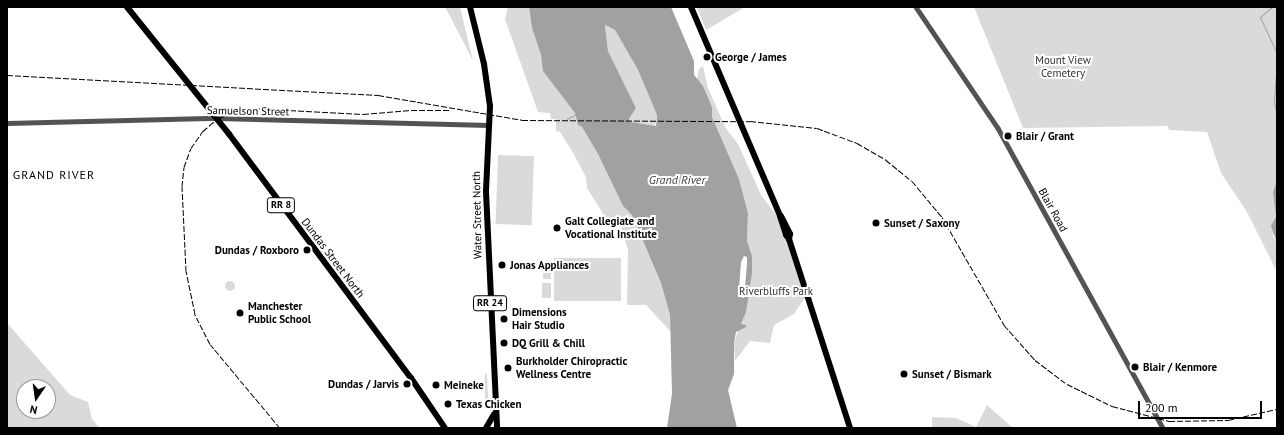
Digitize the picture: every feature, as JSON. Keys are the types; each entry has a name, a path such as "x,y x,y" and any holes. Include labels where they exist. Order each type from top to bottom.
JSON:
{"main road":[{"name":"Dundas Street North","path":"127,7 229,134 411,378 445,428"},
{"name":"Water Street North","path":"470,7 488,83 486,187 495,427"},
{"path":"691,7 780,216 786,222 789,238 850,428"},
{"path":"486,428 494,414"}],"street":[{"name":"Blair Road","path":"916,7 993,122 1163,428"},
{"name":"Samuelson Street","path":"7,123 218,118 488,125"}],"green space":[{"path":"445,7 460,7 473,61 464,43"},
{"path":"508,7 529,7 532,28 541,55 544,71 575,113 578,125 582,127 598,154 623,206 632,215 661,283 670,315 671,332 646,305 627,305 628,249 619,222 607,220 587,188 586,177 572,151 560,132 556,131 556,119 551,119 550,113 538,112 505,19"},
{"path":"697,7 745,7 706,30"},
{"name":"Mount View Cemetery","path":"974,7 1277,7 1277,182 1273,192 1276,217 1273,236 1277,243 1277,272 1247,212 1221,173 1207,132 1169,130 1168,126 1023,128"},
{"path":"605,25 615,30 638,70 657,115 655,126 630,122 629,119 636,108 608,51"},
{"name":"Riverbluffs Park","path":"703,66 708,88 725,127 738,144 761,195 779,219 807,294 794,314 774,325 770,343 750,341 735,361 734,342 741,324 752,273 752,256 747,241 748,213 739,179 712,117 712,107 697,79 699,69"},
{"path":"498,155 534,156 532,225 496,224"},
{"path":"554,258 621,258 621,301 554,301"},
{"path":"543,264 551,264 551,279 543,279"},
{"path":"228,281 232,281 234,282 234,290 228,291 225,288 225,284"},
{"path":"542,283 551,283 551,298 542,298"},
{"path":"7,323 56,379 70,395 88,402 92,419 100,428 7,428"},
{"path":"485,374 487,374 488,401 485,401"},
{"path":"987,405 1013,428 932,428 932,417 956,418 976,427"}],"water":[{"name":"Grand River","path":"529,7 671,7 694,61 694,75 703,86 712,107 712,117 739,179 748,213 747,241 752,256 752,273 746,312 741,324 746,325 746,327 736,332 734,342 734,374 728,390 737,428 667,428 672,394 670,315 661,283 632,215 623,206 598,154 582,127 578,125 575,113 543,71 541,55 532,28","holes":["605,25 615,30 638,70 657,115 656,126 630,122 629,119 636,108 608,51","744,256 747,257 744,298 740,297 739,289 741,262"]},
{"path":"1277,181 1277,243 1271,226 1276,217 1273,192"}],"waterway":[{"path":"1272,7 1260,17 1277,53"},
{"path":"1277,59 1274,102 1277,115"},
{"path":"567,119 576,114"},
{"path":"1276,182 1277,141"}],"railway":[{"path":"7,75 378,95 522,120 750,121 817,128 857,143 886,160 912,181 942,217 1004,325 1035,360 1067,384 1112,406 1169,421 1228,420 1277,409"},
{"path":"280,428 210,344 195,314 186,271 182,186 184,167 191,148 203,131 218,118 250,108 363,114 411,110 449,110"}],"place":[{"name":"George / James","path":"707,57"},
{"name":"Blair / Grant","path":"1008,136"},
{"name":"Sunset / Saxony","path":"876,223"},
{"name":"Galt Collegiate and Vocational Institute","path":"557,228"},
{"name":"Dundas / Roxboro","path":"307,250"},
{"name":"Jonas Appliances","path":"502,265"},
{"name":"Manchester Public School","path":"240,313"},
{"name":"Dimensions Hair Studio","path":"504,319"},
{"name":"DQ Grill & Chill","path":"504,343"},
{"name":"Blair / Kenmore","path":"1135,367"},
{"name":"Burkholder Chiropractic Wellness Centre","path":"508,368"},
{"name":"Sunset / Bismark","path":"904,374"},
{"name":"Dundas / Jarvis","path":"407,384"},
{"name":"Meineke","path":"436,385"},
{"name":"Texas Chicken","path":"448,404"}],"district":[{"name":"GRAND RIVER","path":"54,175"}]}
